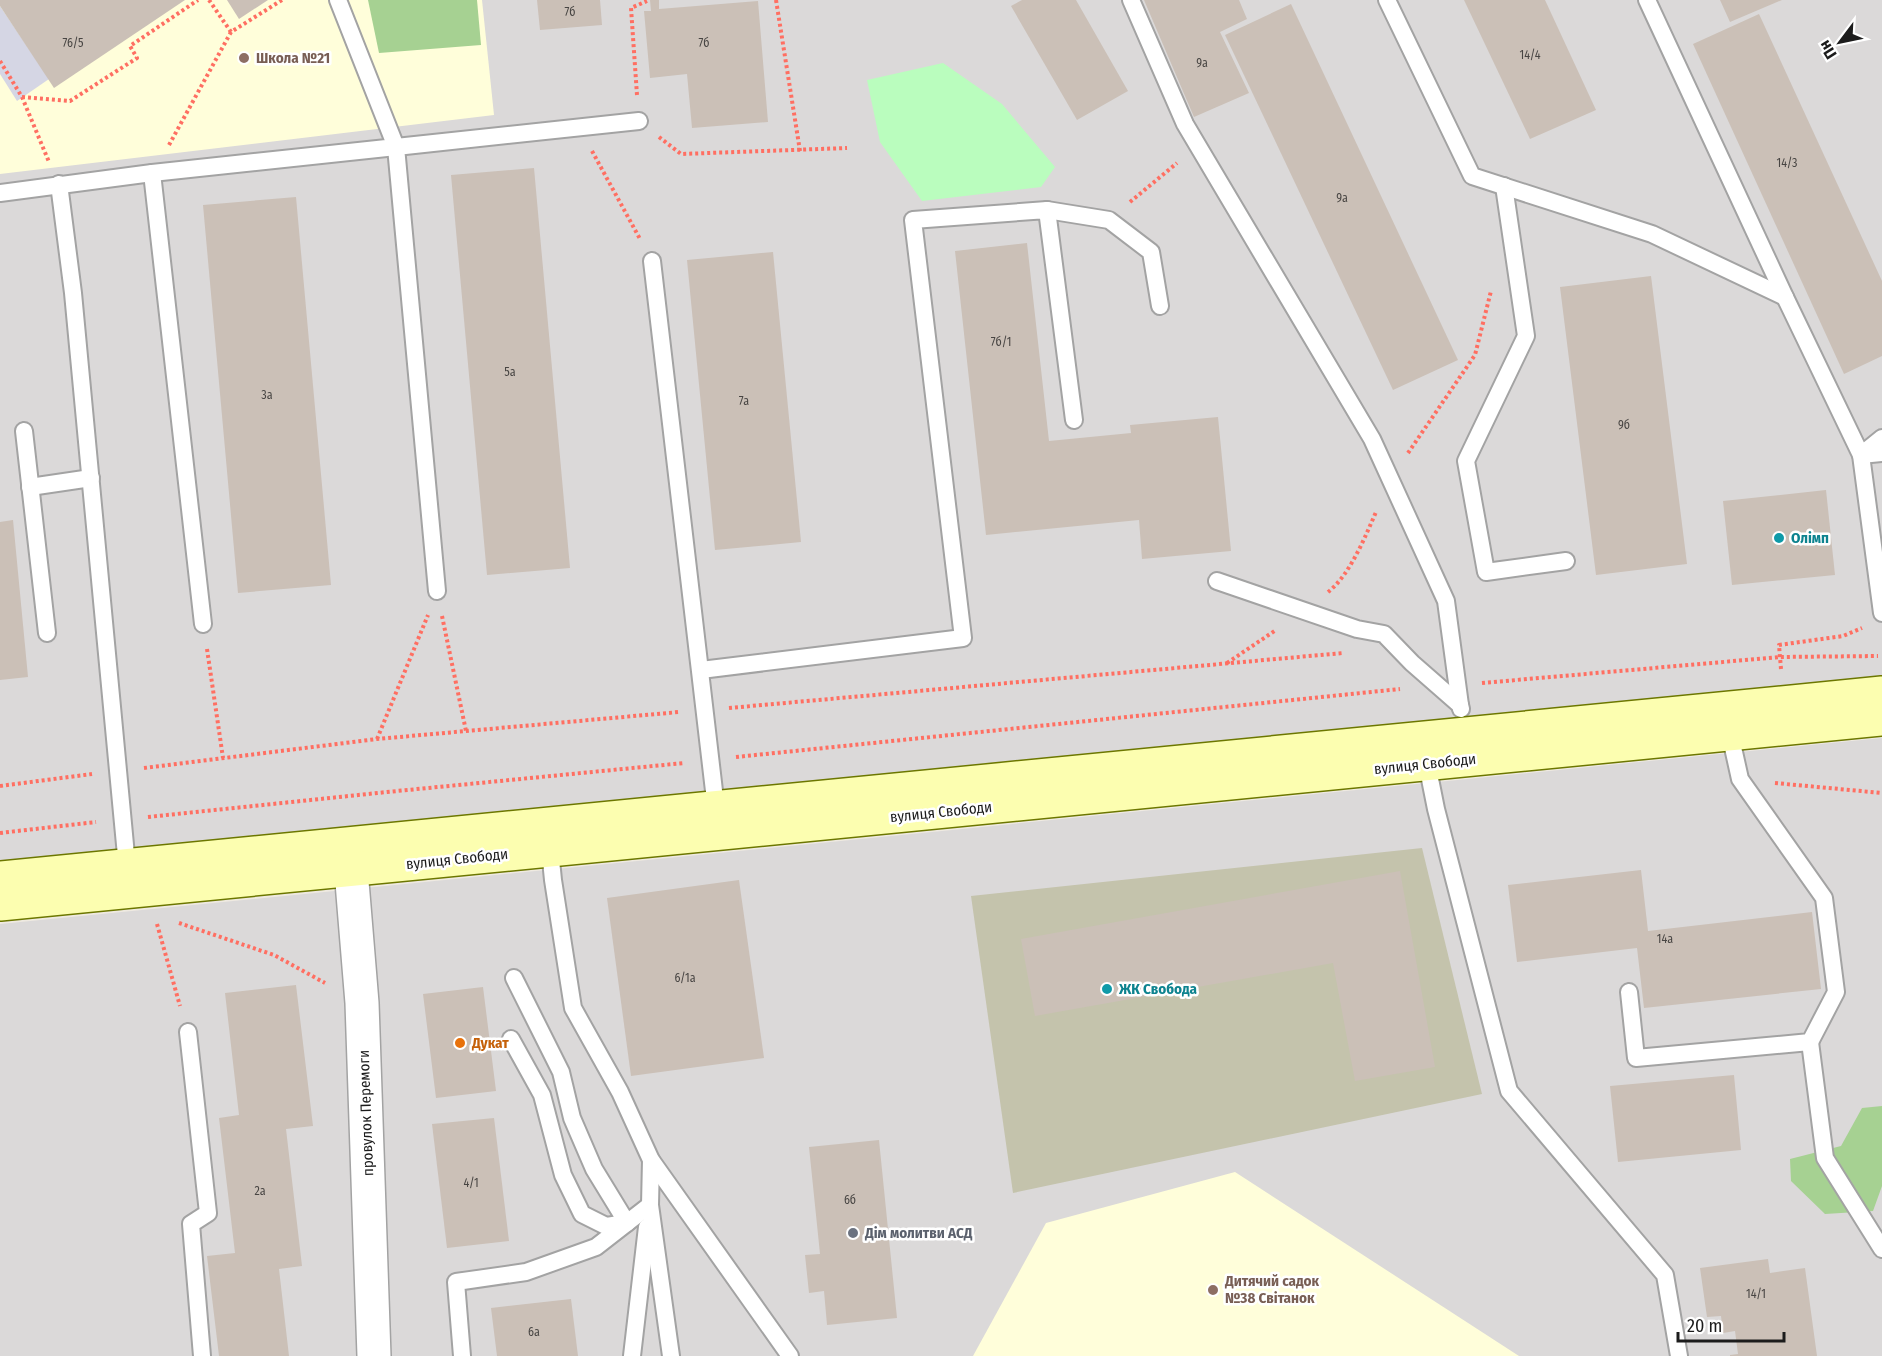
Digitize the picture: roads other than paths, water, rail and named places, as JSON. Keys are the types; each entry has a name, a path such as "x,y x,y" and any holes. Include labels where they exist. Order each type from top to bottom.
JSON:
{"main road":[{"name":"вулиця Свободи","path":"128,866 716,808 1463,720 1882,693"},
{"name":"вулиця Свободи","path":"1,896 351,870 1882,719"},
{"path":"1,896 13,890 122,879 128,866"}],"street":[{"name":"провулок Перемоги","path":"351,870 362,1003 374,1356"}],"lane":[{"path":"338,0 396,147 437,591"},
{"path":"1131,0 1185,124 1372,439 1391,477 1446,601 1463,720"},
{"path":"1387,0 1472,176 1652,234 1785,297"},
{"path":"1647,0 1861,455 1882,613"},
{"path":"0,193 152,173 639,121"},
{"path":"152,173 204,624"},
{"path":"59,184 73,293 128,866"},
{"path":"1504,186 1526,336 1466,460 1486,572 1566,561"},
{"path":"1047,210 1074,420"},
{"path":"701,670 963,638 914,220 1047,210 1108,220 1151,252 1160,306"},
{"path":"652,261 716,808"},
{"path":"24,431 47,633"},
{"path":"1861,455 1882,438"},
{"path":"1861,455 1882,453"},
{"path":"30,487 90,478"},
{"path":"1217,580 1357,628 1384,634 1437,685 1463,720"},
{"path":"1730,734 1740,779 1824,898 1836,992 1810,1042 1825,1158 1882,1248"},
{"path":"1427,764 1436,809 1509,1091 1665,1275 1679,1356"},
{"path":"550,850 573,1008 620,1092 651,1160 790,1356"},
{"path":"514,978 561,1072 572,1118 594,1169 627,1223"},
{"path":"1629,992 1636,1058 1810,1042"},
{"path":"188,1032 208,1213 191,1224 202,1356"},
{"path":"511,1039 542,1095 563,1175 582,1214 606,1226 627,1223"},
{"path":"632,1356 650,1205 651,1160"},
{"path":"462,1356 456,1282 526,1272 596,1247 650,1205"},
{"path":"650,1205 671,1356"}],"place":[{"name":"Школа №21","path":"244,58"},
{"name":"Олімп","path":"1779,538"},
{"name":"ЖК Свобода","path":"1107,989"},
{"name":"Дукат","path":"460,1043"},
{"name":"Дім молитви АСД","path":"853,1233"},
{"name":"Дитячий садок №38 Світанок","path":"1213,1290"}]}
